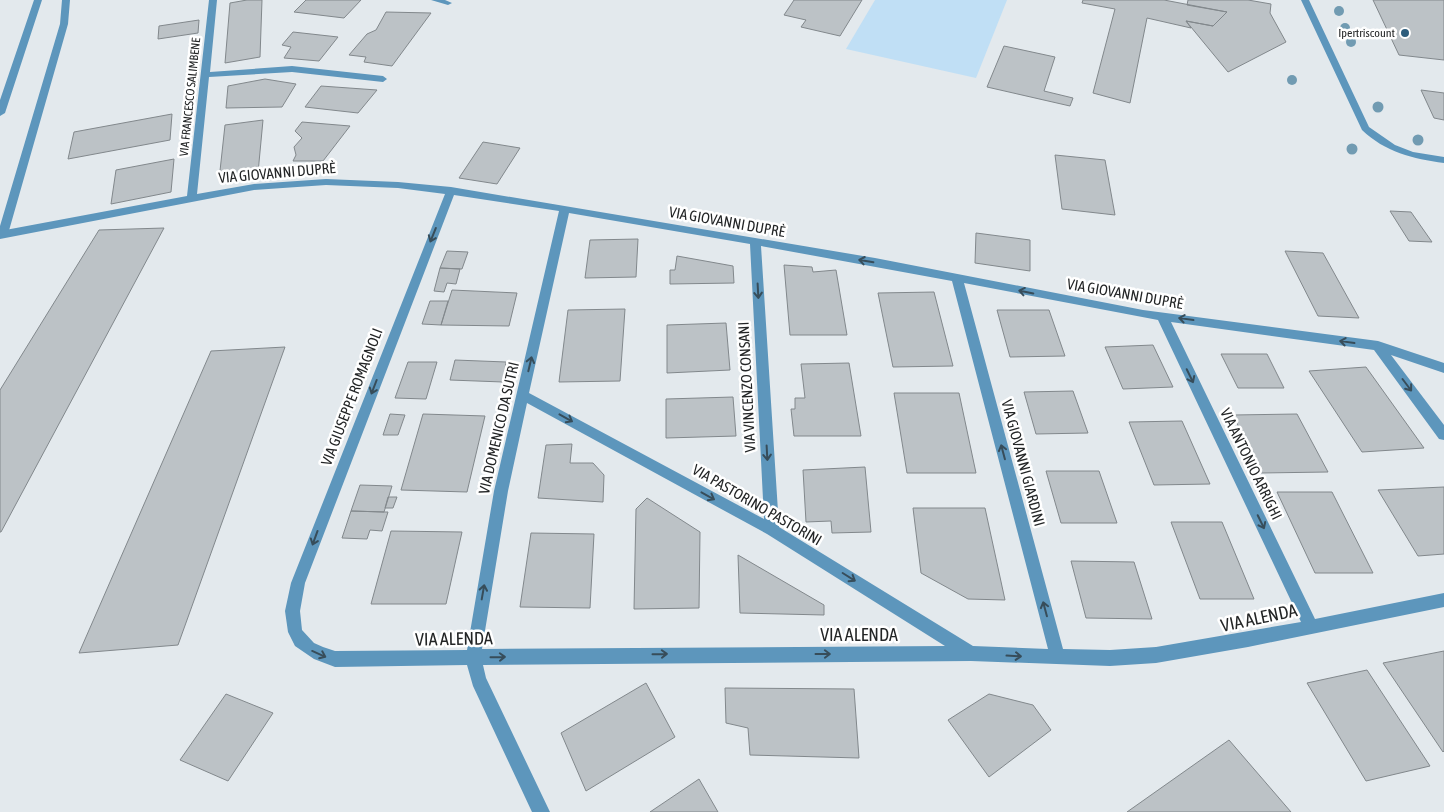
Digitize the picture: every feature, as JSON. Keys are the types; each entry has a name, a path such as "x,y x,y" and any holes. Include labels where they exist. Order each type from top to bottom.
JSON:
{"street":[{"path":"0,113 38,0"},
{"path":"2,235 64,24 66,0"},
{"name":"VIA FRANCESCO SALIMBENE","path":"192,198 213,0"},
{"path":"435,0 448,2"},
{"path":"1304,0 1362,124 1381,142 1407,154 1444,160"},
{"path":"205,75 286,69 382,78"},
{"name":"VIA GIOVANNI DUPRÈ","path":"2,235 254,187 309,182 377,183 451,190 565,208 1162,316 1378,346 1444,368"},
{"name":"VIA GIUSEPPE ROMAGNOLI","path":"293,618 294,599 298,583 451,190"},
{"name":"VIA DOMENICO DA SUTRI","path":"473,657 501,491 565,208"},
{"name":"VIA VINCENZO CONSANI","path":"755,242 772,530"},
{"name":"VIA GIOVANNI GIARDINI","path":"957,279 1057,656"},
{"name":"VIA ANTONIO ARRIGHI","path":"1162,316 1311,626"},
{"path":"1378,346 1444,435"},
{"name":"VIA PASTORINO PASTORINI","path":"523,395 772,530 971,653"},
{"name":"VIA ALENDA","path":"293,618 295,634 302,644 316,653 334,659 695,654 971,653 1110,658 1156,656 1248,640 1444,600"},
{"path":"473,657 479,680 541,812"}],"shaded area":[{"path":"875,0 1007,0 976,78 846,49"}],"building":[{"path":"262,0 260,57 225,63 230,3"},
{"path":"306,0 361,0 344,18 294,12"},
{"path":"794,0 862,0 840,36 801,27 806,20 784,15"},
{"path":"1083,0 1164,0 1227,12 1213,26 1186,21 1191,28 1147,18 1130,103 1093,93 1115,9 1082,3"},
{"path":"1188,0 1248,0 1271,4 1270,13 1286,42 1228,72 1186,21 1213,26 1227,12 1187,5"},
{"path":"1373,0 1444,0 1444,60 1399,55"},
{"path":"386,12 431,13 392,66 364,62 366,57 349,55 367,34 376,30"},
{"path":"199,20 198,33 158,39 159,26"},
{"path":"293,32 338,37 319,61 284,58 291,47 282,45"},
{"path":"1004,46 1055,57 1044,91 1073,98 1070,106 987,87"},
{"path":"265,79 296,84 282,107 226,108 228,86"},
{"path":"321,86 377,90 358,113 305,107"},
{"path":"1421,90 1444,93 1444,120 1434,118"},
{"path":"172,114 170,140 68,159 74,132"},
{"path":"263,120 258,173 219,180 225,125"},
{"path":"302,122 350,126 323,161 293,161 296,155 294,147 302,138 295,131"},
{"path":"483,142 520,148 497,184 459,178"},
{"path":"1055,155 1105,160 1115,215 1062,209"},
{"path":"174,159 171,192 111,204 116,170"},
{"path":"1390,211 1411,212 1432,242 1409,241"},
{"path":"164,228 0,532 0,390 99,230"},
{"path":"976,233 1030,240 1030,271 975,263"},
{"path":"638,239 636,277 585,278 590,240"},
{"path":"447,251 468,252 462,269 440,268"},
{"path":"1285,251 1323,253 1359,318 1318,316"},
{"path":"677,256 733,266 734,283 670,284 670,270 675,270"},
{"path":"784,265 812,267 813,272 836,270 847,335 790,335"},
{"path":"440,268 460,269 456,284 447,283 444,292 434,291"},
{"path":"452,290 517,293 509,326 441,325"},
{"path":"934,292 953,366 893,367 878,293"},
{"path":"430,301 448,301 441,325 422,324"},
{"path":"625,309 620,381 559,382 568,310"},
{"path":"997,310 1049,310 1065,356 1010,357"},
{"path":"726,323 730,370 667,373 667,325"},
{"path":"1153,345 1173,387 1123,389 1105,347"},
{"path":"285,347 178,645 79,653 211,351"},
{"path":"1221,354 1267,354 1284,388 1238,388"},
{"path":"455,360 506,362 503,382 450,380"},
{"path":"408,362 437,362 426,399 395,398"},
{"path":"849,363 861,436 794,436 791,409 795,409 795,398 805,398 801,364"},
{"path":"1366,367 1424,448 1362,452 1309,371"},
{"path":"1073,391 1088,433 1036,434 1024,392"},
{"path":"894,393 959,393 976,473 907,473"},
{"path":"733,397 736,436 666,438 666,399"},
{"path":"390,414 405,415 398,435 383,435"},
{"path":"423,414 485,416 467,492 401,490"},
{"path":"1297,414 1328,472 1261,473 1233,415"},
{"path":"1182,421 1210,484 1154,485 1129,422"},
{"path":"572,444 570,463 593,463 604,475 603,502 538,498 546,445"},
{"path":"865,467 871,532 832,533 831,521 806,522 803,470"},
{"path":"1046,471 1099,471 1117,523 1061,523"},
{"path":"360,485 392,486 384,512 351,511"},
{"path":"1444,487 1444,554 1418,556 1378,490"},
{"path":"1277,492 1332,492 1373,573 1315,573"},
{"path":"388,497 397,497 393,508 385,508"},
{"path":"647,498 700,532 699,608 634,609 636,509"},
{"path":"913,508 985,508 1005,600 968,599 921,573"},
{"path":"351,511 388,512 382,531 370,530 367,539 342,538"},
{"path":"1171,522 1222,522 1254,599 1200,599"},
{"path":"391,531 462,532 446,604 371,604"},
{"path":"531,533 594,534 590,608 520,607"},
{"path":"738,555 824,605 824,615 740,613"},
{"path":"1071,561 1134,562 1152,619 1086,618"},
{"path":"1444,651 1444,751 1443,752 1383,663"},
{"path":"1367,670 1430,766 1366,781 1307,683"},
{"path":"646,683 675,737 586,791 561,733"},
{"path":"725,688 854,689 859,758 750,755 748,728 726,723"},
{"path":"226,694 273,713 228,781 180,760"},
{"path":"989,694 1033,705 1051,730 989,777 948,720"},
{"path":"1229,740 1291,812 1127,812"},
{"path":"699,779 718,812 650,812"}],"place":[{"name":"Ipertriscount","path":"1405,33"}]}
